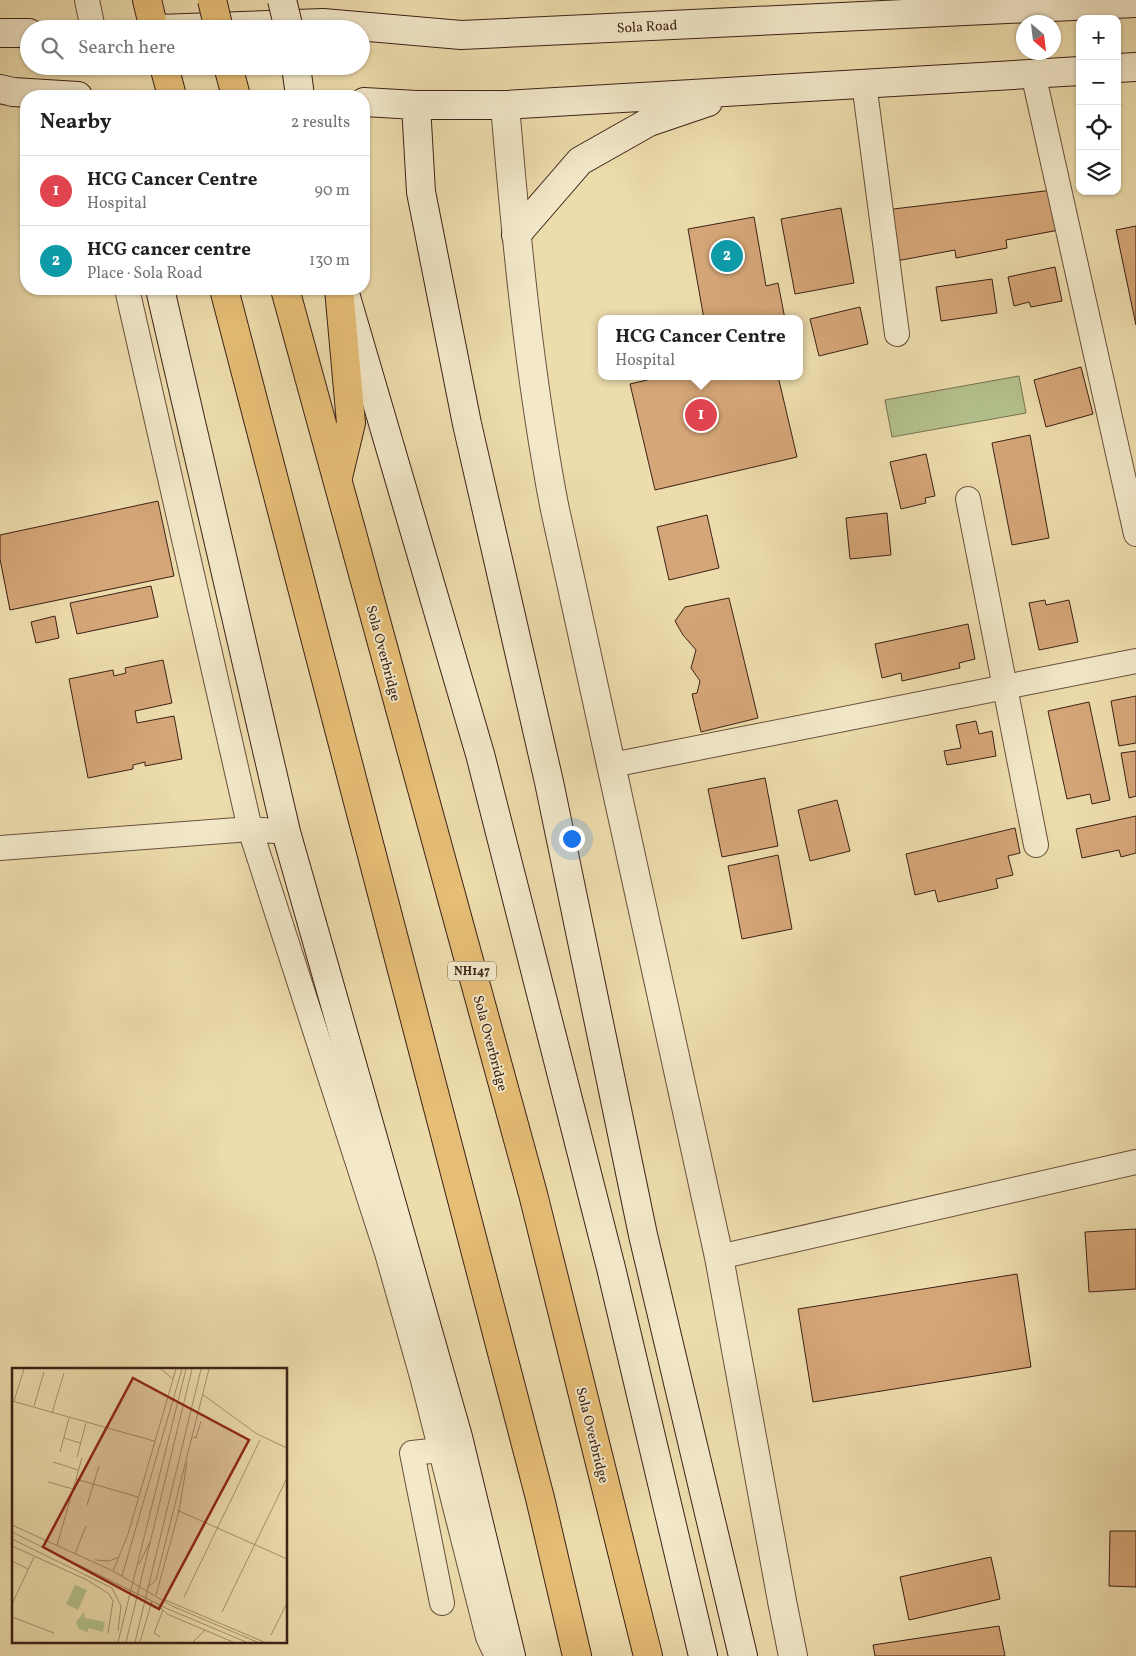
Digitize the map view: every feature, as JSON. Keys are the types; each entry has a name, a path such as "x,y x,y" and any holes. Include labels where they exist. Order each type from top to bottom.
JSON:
{"highway":[{"path":"147,0 153,20"},
{"path":"212,0 217,20"},
{"path":"166,75 170,90"},
{"path":"230,75 234,90"},
{"path":"226,295 540,1498 577,1656"},
{"name":"Sola Overbridge","path":"287,295 533,1194 648,1656"},
{"path":"337,480 352,424 340,295"}],"main road":[{"path":"282,0 287,20"},
{"name":"Sola Road","path":"370,26 461,35 1136,2"},
{"path":"0,34 20,33"},
{"path":"1121,68 1136,67"},
{"path":"370,102 416,105 505,105 1076,71"},
{"path":"297,75 299,90"},
{"path":"516,235 580,161 649,122 740,91"},
{"path":"4,92 20,93"},
{"path":"416,105 421,192 467,424 549,782 643,1235 743,1656"},
{"path":"505,105 516,235 542,442 554,505 719,1257 793,1656"},
{"path":"161,295 286,832 449,1444 511,1656"},
{"path":"346,295 480,754 610,1268 702,1655"}],"street":[{"path":"87,0 91,20"},
{"path":"0,20 20,28"},
{"path":"1033,74 1136,534"},
{"path":"864,83 897,334"},
{"path":"128,295 250,829 387,1253 423,1380 449,1444 488,1637 498,1656"},
{"path":"968,499 1036,845"},
{"path":"612,765 1136,661"},
{"path":"0,848 250,829 286,832"},
{"path":"719,1257 1136,1162"},
{"path":"442,1603 412,1454 449,1444"}],"green space":[{"path":"1019,376 1026,413 892,437 885,400"}],"building":[{"path":"1053,190 1059,230 1006,240 1007,248 956,258 955,250 891,262 885,210"},
{"path":"841,208 854,283 795,294 781,219"},
{"path":"754,217 766,286 778,283 784,315 703,315 688,229"},
{"path":"1136,226 1136,325 1116,230"},
{"path":"1055,267 1062,301 1031,307 1029,302 1014,306 1008,277"},
{"path":"992,279 997,313 941,321 936,287"},
{"path":"860,307 868,344 819,356 810,319"},
{"path":"1081,367 1093,414 1046,427 1034,380"},
{"path":"647,380 779,380 797,457 655,490 630,384"},
{"path":"1030,435 1049,538 1012,545 992,443"},
{"path":"926,454 935,496 925,498 926,503 901,509 890,462"},
{"path":"158,501 174,576 10,610 0,559 0,535"},
{"path":"887,513 891,555 850,559 846,518"},
{"path":"707,515 719,568 669,580 657,527"},
{"path":"151,586 158,617 77,634 70,603"},
{"path":"729,598 758,718 701,732 692,694 697,693 700,681 691,668 696,650 683,635 675,621 685,607"},
{"path":"1045,600 1046,605 1069,600 1078,642 1039,650 1029,603"},
{"path":"55,616 59,638 36,643 31,622"},
{"path":"968,624 975,659 959,663 960,668 902,681 901,673 882,678 875,644"},
{"path":"163,660 172,703 135,711 137,723 174,716 182,759 145,766 145,762 133,765 133,769 88,778 69,679 113,670 114,676 126,673 125,668"},
{"path":"1136,696 1136,743 1119,746 1111,701"},
{"path":"1089,702 1110,800 1092,804 1090,794 1067,799 1048,711"},
{"path":"976,721 979,734 992,731 996,756 947,765 944,751 961,748 956,725"},
{"path":"1136,751 1136,796 1129,798 1121,753"},
{"path":"765,778 778,846 722,857 708,789"},
{"path":"837,800 850,851 810,861 798,810"},
{"path":"1136,816 1136,853 1121,857 1119,850 1082,858 1076,829"},
{"path":"1015,828 1020,853 1008,856 1013,875 996,879 998,888 938,902 935,890 915,895 906,854"},
{"path":"778,855 792,929 742,939 728,866"},
{"path":"1136,1229 1136,1289 1089,1292 1085,1232"},
{"path":"1017,1274 1031,1367 813,1402 798,1309"},
{"path":"1110,1531 1136,1531 1136,1587 1109,1586"},
{"path":"991,1557 1000,1599 909,1620 900,1577"},
{"path":"999,1626 1005,1656 875,1656 873,1645"}],"place":[{"name":"HCG cancer centre","path":"727,256"},
{"name":"HCG Cancer Centre","path":"701,415"}]}
